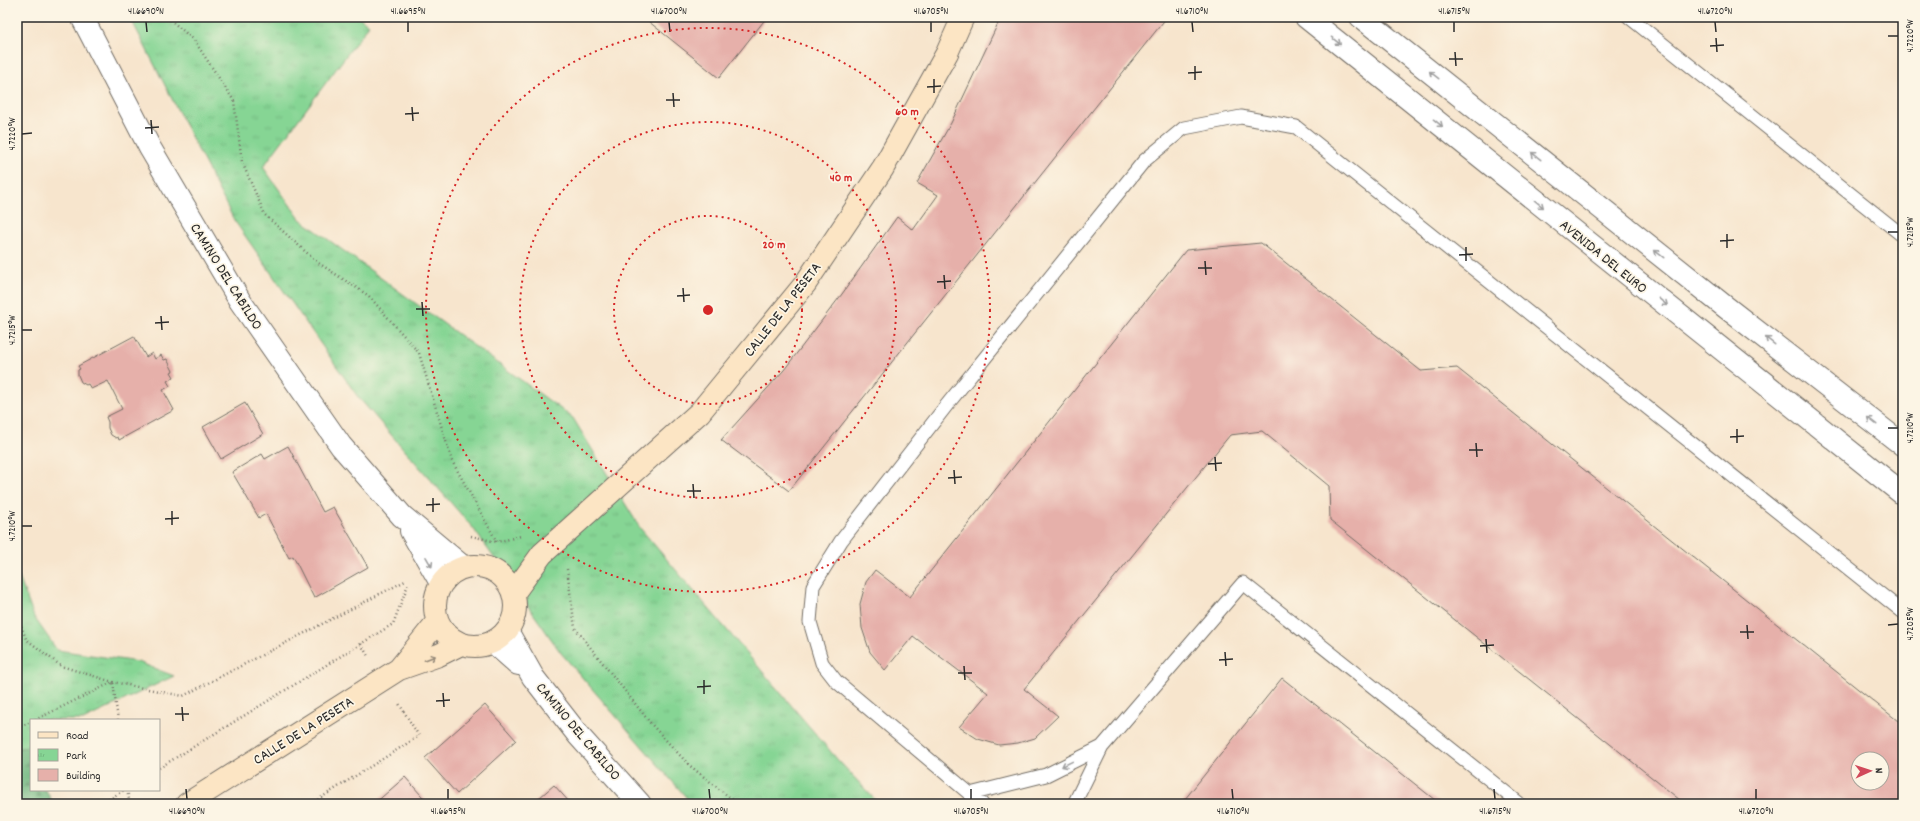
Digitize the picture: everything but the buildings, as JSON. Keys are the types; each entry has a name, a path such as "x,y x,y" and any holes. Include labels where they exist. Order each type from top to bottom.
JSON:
{"main road":[{"name":"CALLE DE LA PESETA","path":"513,594 547,550 700,412 805,284 884,168 946,53 963,17"},
{"name":"CALLE DE LA PESETA","path":"497,572 547,550"},
{"path":"480,566 497,572 507,582 513,594 514,613 512,623 500,637 483,646 472,647 451,640 443,632 437,622 434,609 436,596 441,584 451,574 463,568 480,566"},
{"name":"CALLE DE LA PESETA","path":"399,669 437,622"},
{"name":"CALLE DE LA PESETA","path":"187,804 399,669 439,655 461,644"}],"street":[{"name":"CAMINO DEL CABILDO","path":"82,17 150,148 240,302 341,446 402,516 463,568"},
{"name":"AVENIDA DEL EURO","path":"1306,17 1903,494"},
{"path":"1361,17 1903,445"},
{"name":"CAMINO DEL CABILDO","path":"402,516 441,584"},
{"name":"CAMINO DEL CABILDO","path":"500,637 580,736 640,804"}],"lane":[{"path":"1629,17 1903,236"},
{"path":"982,804 836,681 822,663 810,622 813,586 841,541 941,412 1144,161 1184,128 1241,117 1296,127 1903,612"},
{"path":"1074,804 1102,747 1243,583 1520,804"},
{"path":"970,794 1046,775 1102,747"}],"path":[{"path":"167,17 194,40 234,101 242,162 265,215 317,262 369,296 419,353 452,461 497,542 539,531 547,550 566,562 575,628 652,725 684,759 738,804"},
{"path":"17,615 26,639 61,666 113,682 184,696 410,578 393,624 160,767"},
{"path":"37,719 113,682"},
{"path":"113,682 118,719"},
{"path":"311,804 419,736 397,700"},
{"path":"17,728 30,722"},
{"path":"102,804 122,791"},
{"path":"127,791 130,804"}],"green space":[{"path":"130,17 359,17 369,25 263,167 300,219 573,418 640,528 837,759 879,804 692,804 561,653 473,528 358,397 234,220"},
{"path":"17,572 34,617 57,650 138,662 174,676 85,719 30,719 30,745 17,749"},
{"path":"30,745 30,791 47,791 54,804 17,804 17,749"}]}
